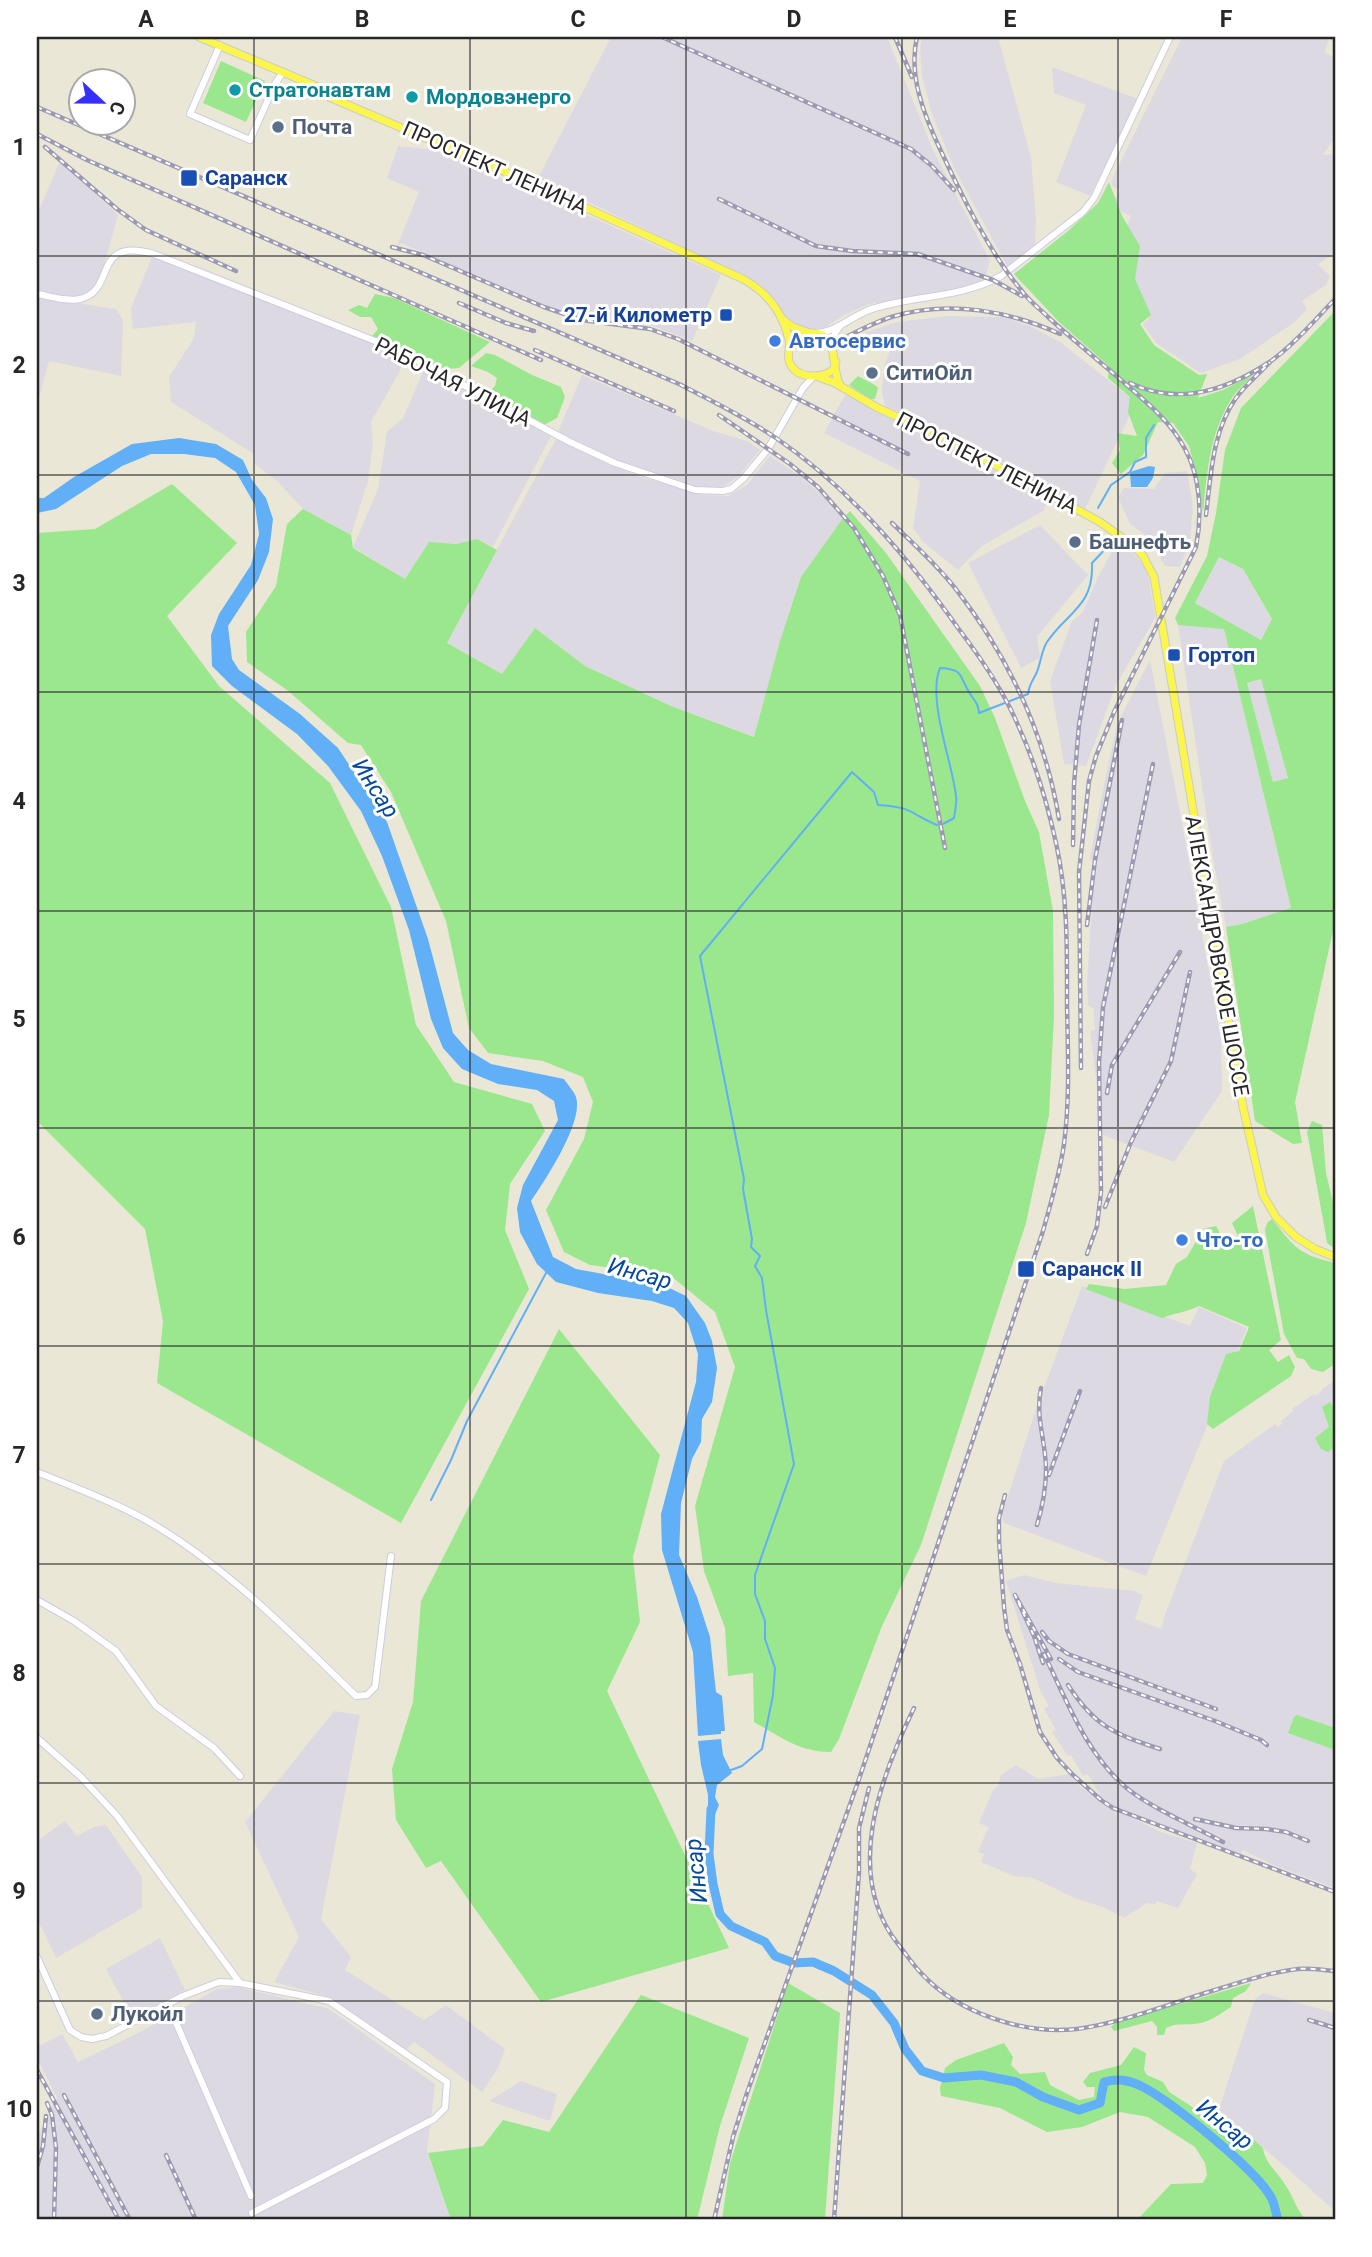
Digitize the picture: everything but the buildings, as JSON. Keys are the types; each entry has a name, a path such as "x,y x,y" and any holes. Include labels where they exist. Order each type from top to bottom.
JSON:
{"main road":[{"name":"ПРОСПЕКТ ЛЕНИНА","path":"199,37 318,87 329,97 529,182 743,279 766,294 780,316"},
{"path":"780,316 793,327 826,337 833,349 836,375 842,387"},
{"path":"780,316 790,346 789,363 797,371 815,376 830,373 835,362"},
{"path":"790,346 797,337 813,333"},
{"name":"ПРОСПЕКТ ЛЕНИНА","path":"815,376 955,443 1116,533 1135,547 1149,565 1154,577 1161,619"},
{"name":"АЛЕКСАНДРОВСКОЕ ШОССЕ","path":"1161,619 1241,1094 1263,1195 1276,1217 1296,1237 1335,1257"}],"street":[{"path":"813,333 826,332 874,308 967,291 986,284 1053,237 1083,212 1094,198 1170,37"},
{"path":"220,45 191,114 250,139 275,84 284,72"},
{"name":"РАБОЧАЯ УЛИЦА","path":"37,294 67,299 83,298 93,293 116,254 133,249 154,254 412,357 568,441 615,463 640,473 705,491 731,489 743,479 779,433 803,388"},
{"path":"833,349 835,333 841,325"},
{"path":"797,371 803,380 803,388"},
{"path":"803,388 815,376"},
{"path":"37,1472 99,1497 158,1527 199,1555 261,1604 356,1696 367,1695 375,1687 391,1556"},
{"path":"37,1600 74,1621 116,1651 156,1706 214,1748 240,1776"},
{"path":"37,1738 81,1777 117,1816 240,1983"},
{"path":"37,1957 70,2030 81,2037 92,2039 106,2036 183,1996 219,1982 240,1983 328,2001 447,2082 445,2108 434,2119 252,2213"},
{"path":"168,2004 251,2196"}],"shaded area":[{"path":"611,37 887,37 933,150 990,261 984,281 971,288 869,304 824,328 809,329 785,316 777,302 760,284 538,178"},
{"path":"922,37 998,37 1031,157 1036,221 1035,245 1007,266 954,168 931,111 922,76"},
{"path":"1182,37 1320,37 1329,40 1324,52 1335,58 1335,137 1323,155 1335,154 1335,253 1318,264 1330,276 1326,285 1302,301 1307,309 1295,322 1240,359 1201,373 1156,343 1143,324 1149,319 1118,246 1131,216 1111,207 1120,190 1113,187 1111,181"},
{"path":"1052,67 1138,99 1090,196 1056,182 1086,105 1054,93"},
{"path":"398,146 435,150 721,275 692,341 651,325 582,318 545,305 401,243 397,246 419,192 387,178"},
{"path":"60,161 118,215 97,285 78,297 37,290 37,215"},
{"path":"152,257 404,356 400,371 371,422 373,443 368,481 351,535 303,509 278,482 254,463 254,454 171,402 169,377 194,338 196,322 133,329 131,308"},
{"path":"37,297 116,309 123,320 121,376 49,361 37,397"},
{"path":"947,316 1004,317 1032,327 1060,342 1136,402 1085,509 988,454 885,406 882,392 884,366 892,346 864,333 897,322"},
{"path":"425,367 551,436 493,547 477,539 456,544 429,542 405,579 353,547 378,489 387,432 403,418"},
{"path":"582,375 713,431 747,441 760,450 738,477 715,489 688,485 616,460 558,432"},
{"path":"845,395 1049,500 1043,511 982,546 958,570 923,542 913,528 920,481 824,433"},
{"path":"556,439 634,475 703,495 728,496 747,485 770,456 800,476 843,518 801,577 780,641 755,737 671,706 585,666 535,628 502,674 447,643"},
{"path":"1187,471 1193,506 1190,541 1180,567 1165,566 1147,536 1130,524 1118,497 1124,488 1154,489 1165,473"},
{"path":"1040,525 1088,575 1037,637 1040,658 1021,668 968,563"},
{"path":"1118,541 1130,549 1144,566 1149,579 1155,618 1116,685 1086,766 1064,764 1050,681 1072,621 1083,612"},
{"path":"1219,557 1243,569 1272,620 1260,640 1195,603"},
{"path":"1178,625 1224,628 1291,909 1226,927 1212,853"},
{"path":"1150,660 1221,1039 1222,1091 1174,1162 1103,1135 1090,1031 1095,1030 1094,1009 1088,1005 1093,889 1098,861 1090,859 1117,724"},
{"path":"1262,679 1288,778 1273,782 1247,683"},
{"path":"1082,1286 1190,1326 1199,1307 1247,1328 1146,1576 1004,1523 1002,1515 1035,1412"},
{"path":"1335,1380 1335,1888 1273,1865 1243,1850 1241,1854 1111,1805 1101,1797 1088,1774 1083,1776 1071,1755 1068,1756 1052,1732 1056,1730 1044,1709 1049,1706 1040,1690 1006,1581 1024,1575 1056,1583 1134,1591 1143,1595 1135,1619 1162,1629 1163,1620 1224,1461 1275,1424 1278,1427 1292,1409 1314,1394 1316,1396"},
{"path":"334,1711 360,1715 321,1919 351,1957 345,1970 424,2020 446,2005 505,2049 498,2068 482,2092 414,2042 406,2050 330,1997 274,1982 299,1937 245,1822"},
{"path":"1016,1765 1038,1779 1069,1774 1081,1787 1107,1806 1161,1832 1197,1843 1190,1869 1197,1874 1178,1908 1157,1901 1155,1904 1147,1903 1124,1918 1033,1878 1014,1876 981,1862 984,1854 978,1852 990,1828 979,1823 1001,1775"},
{"path":"65,1821 77,1836 94,1827 106,1825 142,1877 142,1908 56,1958 37,1918 37,1841"},
{"path":"160,1938 185,1990 133,2019 106,1969"},
{"path":"237,1987 329,2009 435,2084 427,2151 451,2220 37,2220 37,2138 57,2098 37,2058 37,2047 62,2034 78,2062 140,2032 217,1989"},
{"path":"1263,1993 1335,2013 1335,2211 1249,2135 1217,2115 1255,1999"},
{"path":"521,2081 557,2094 550,2121 489,2101"}],"green space":[{"path":"221,61 265,81 246,122 203,103"},
{"path":"1109,182 1122,216 1140,246 1135,279 1151,315 1140,324 1154,345 1199,375 1207,374 1198,398 1223,390 1253,375 1234,395 1220,422 1211,452 1203,513 1189,446 1173,423 1158,422 1143,455 1121,474 1112,463 1120,450 1117,433 1137,436 1128,412 1130,397 1108,378 1109,366 1059,322 1014,274 1098,203"},
{"path":"375,294 394,298 490,342 459,368 444,369 372,336 378,329 371,317 360,317 348,310 359,305 367,308"},
{"path":"1335,311 1335,922 1295,1102 1302,1143 1293,1144 1255,1121 1226,927 1291,908 1224,629 1178,625 1175,618 1207,556 1225,450 1241,408","holes":["1219,557 1243,569 1272,619 1261,640 1195,603","1261,679 1288,778 1273,782 1247,683"]},
{"path":"486,353 561,387 565,397 557,418 544,425 487,394 495,386 497,378 471,366"},
{"path":"858,376 878,388 875,399 870,399 849,385"},
{"path":"172,484 237,543 167,616 219,686 330,783 391,907 416,1025 454,1082 532,1104 545,1131 510,1184 505,1230 529,1289 401,1523 157,1383 163,1321 145,1229 37,1121 37,533 95,529"},
{"path":"303,509 351,535 353,548 405,579 429,542 456,544 477,539 497,550 447,643 502,674 535,628 585,666 671,706 754,737 780,641 801,577 850,511 886,553 980,686 995,718 1039,832 1053,911 1054,1016 1049,1115 1026,1223 921,1545 882,1626 839,1739 831,1752 800,1746 754,1722 753,1673 728,1676 725,1628 704,1571 695,1506 735,1367 715,1312 671,1276 590,1265 564,1252 546,1210 584,1139 593,1102 583,1077 543,1061 488,1053 469,1028 446,921 391,792 361,745 348,743 287,690 247,662 246,632 276,586 287,524"},
{"path":"1312,1121 1322,1125 1326,1173 1335,1211 1335,1249 1327,1243 1307,1132"},
{"path":"1253,1206 1281,1340 1269,1350 1278,1362 1289,1355 1295,1367 1291,1376 1213,1429 1207,1424 1210,1397 1226,1354 1239,1351 1249,1327 1199,1306 1162,1318 1086,1289 1089,1284 1125,1289 1166,1285 1176,1264 1187,1257 1203,1229 1216,1226 1224,1241 1238,1236 1232,1223"},
{"path":"1272,1219 1286,1237 1305,1253 1335,1263 1335,1364 1323,1372 1311,1369 1304,1359 1297,1358 1284,1334 1265,1230"},
{"path":"559,1329 660,1455 633,1557 640,1622 607,1691 729,1948 541,2002 441,1861 426,1868 396,1820 392,1769 413,1702 421,1601"},
{"path":"1330,1402 1335,1409 1335,1447 1328,1452 1321,1449 1315,1438 1329,1427 1322,1407"},
{"path":"1297,1715 1335,1728 1335,1750 1288,1733"},
{"path":"788,1983 840,2013 825,2220 722,2220 730,2163"},
{"path":"1251,1983 1246,1991 1233,1998 1231,2007 1216,2016 1200,2023 1170,2026 1166,2028 1164,2035 1157,2035 1157,2027 1152,2021 1114,2031 1111,2027 1115,2023"},
{"path":"641,1995 749,2038 720,2126 697,2220 451,2220 428,2153 483,2146 503,2120 549,2132"},
{"path":"1004,2043 1013,2057 1011,2065 1020,2074 1045,2072 1050,2085 1079,2100 1094,2097 1095,2087 1087,2087 1083,2082 1090,2073 1121,2065 1134,2047 1146,2053 1144,2070 1147,2075 1163,2082 1169,2092 1211,2119 1217,2115 1249,2135 1263,2148 1269,2163 1306,2220 1137,2220 1171,2184 1203,2183 1207,2175 1205,2163 1195,2147 1148,2117 1120,2112 1082,2127 1047,2132 1000,2108 941,2096 940,2088 945,2068 956,2060"}],"water":[{"path":"179,438 216,444 243,460 252,480 266,498 273,519 269,552 258,580 228,626 232,659 239,670 300,714 338,748 387,822 428,939 453,1033 468,1050 491,1064 564,1079 576,1097 577,1108 569,1135 531,1201 553,1257 576,1269 663,1285 686,1296 705,1323 712,1341 717,1368 712,1402 702,1419 701,1442 692,1459 681,1503 679,1555 710,1637 716,1692 722,1696 725,1731 721,1731 721,1734 698,1736 693,1652 662,1550 661,1514 696,1382 698,1354 688,1323 674,1308 652,1301 598,1293 556,1282 537,1264 520,1232 517,1208 523,1185 558,1120 554,1101 537,1090 498,1084 462,1069 443,1048 431,1019 409,930 382,856 361,811 328,766 297,734 232,686 212,666 211,635 219,614 251,565 259,534 255,505 236,472 215,458 151,454 122,466 56,509 37,513 37,498 44,498 74,477 132,444"},
{"path":"1149,466 1155,467 1153,478 1147,487 1131,487 1130,472"},
{"path":"721,1739 723,1755 732,1773 717,1785 715,1797 719,1805 713,1819 708,1818 708,1795 698,1741"}],"waterway":[{"path":"1098,508 1111,485 1130,472 1135,462 1146,457 1146,438 1154,425"},
{"path":"943,824 954,818 956,799 938,713 936,696 940,668 960,674 977,704 979,713 1028,694 1045,646 1084,599 1089,590 1092,563 1111,543"},
{"path":"731,1770 742,1766 762,1749 773,1695 775,1668 765,1639 765,1621 755,1594 755,1575 794,1464 762,1278 755,1266 760,1256 751,1247 744,1179 700,956 852,772 874,792 878,805 912,812 937,825"},
{"path":"431,1500 467,1421 546,1273"},
{"name":"Инсар","path":"711,1809 709,1854 720,1914 731,1926 765,1942 775,1956 794,1963 813,1962 834,1971 872,1995 894,2023 905,2049 922,2071 944,2078 981,2075 1016,2082 1043,2097 1079,2110 1100,2103 1104,2082 1118,2080 1136,2084 1154,2093 1191,2120 1250,2172 1272,2199 1278,2220"}],"railway":[{"path":"662,37 911,149 932,166 954,190"},
{"path":"895,37 912,77"},
{"path":"917,37 916,80 928,122 967,204 999,260 1031,302 1167,423 1185,449 1197,485 1199,523 1196,547 1114,712 1089,781 1079,872 1081,1068"},
{"path":"37,107 679,384 776,438 852,501 918,575 999,687 1025,740 1037,774 1060,863 1066,924 1068,1092 1060,1166 1043,1231 858,1782 747,2093 733,2137 714,2220"},
{"path":"37,134 87,160 541,360"},
{"path":"45,147 117,209 146,230 236,271"},
{"path":"719,199 816,246 852,251 918,254 993,280 1022,296"},
{"path":"392,247 423,255 544,307 582,320 650,329 678,339 908,454"},
{"path":"1130,383 1166,394 1218,388 1252,373 1277,357 1335,299"},
{"path":"459,303 506,323 534,331"},
{"path":"840,340 888,318 937,309 979,310 1000,314 1060,334"},
{"path":"535,350 674,411"},
{"path":"1206,515 1211,470 1222,425 1240,393 1270,362"},
{"path":"719,415 790,464 818,487 854,528 883,576 900,615 945,848"},
{"path":"892,523 955,588 1008,669 1034,726 1053,787 1059,819"},
{"path":"1073,845 1079,725 1097,620"},
{"path":"1087,925 1095,860 1122,720"},
{"path":"1087,1254 1097,1226 1101,1192 1099,1063 1103,1007 1153,764"},
{"path":"1107,1093 1112,1065 1180,952"},
{"path":"1105,1207 1131,1142 1171,1061 1190,972"},
{"path":"1037,1525 1046,1477 1039,1409 1041,1388"},
{"path":"1049,1475 1080,1391"},
{"path":"1005,1495 999,1518 999,1541 1007,1630 1040,1732 1057,1758 1113,1808 1335,1892"},
{"path":"1043,1663 1015,1595 1051,1659"},
{"path":"1042,1632 1049,1641 1068,1654 1216,1709"},
{"path":"1044,1654 1079,1727 1114,1776 1151,1805 1223,1842"},
{"path":"1059,1659 1078,1672 1215,1721 1267,1745"},
{"path":"1068,1685 1087,1711 1107,1727 1130,1739 1160,1749"},
{"path":"914,1708 879,1795 870,1857 873,1888 882,1917 898,1944 922,1974 954,2000 1014,2025 1057,2030 1077,2029 1129,2017 1277,1972 1303,1969 1335,1971"},
{"path":"834,2220 859,1872 859,1828 869,1788"},
{"path":"1195,1819 1236,1828 1286,1832 1308,1841"},
{"path":"1309,2020 1335,2028"},
{"path":"37,2070 119,2220"},
{"path":"64,2095 130,2220"},
{"path":"47,2103 52,2115 56,2148 54,2220"},
{"path":"37,2167 43,2146 46,2116"},
{"path":"166,2155 196,2220"}],"place":[{"name":"Стратонавтам","path":"235,90"},
{"name":"Мордовэнерго","path":"412,97"},
{"name":"Почта","path":"278,127"},
{"name":"Саранск","path":"189,178"},
{"name":"27-й Километр","path":"726,315"},
{"name":"Автосервис","path":"775,341"},
{"name":"СитиОйл","path":"872,373"},
{"name":"Башнефть","path":"1075,542"},
{"name":"Гортоп","path":"1174,655"},
{"name":"Что-то","path":"1182,1240"},
{"name":"Саранск II","path":"1026,1269"},
{"name":"Лукойл","path":"97,2014"}]}
